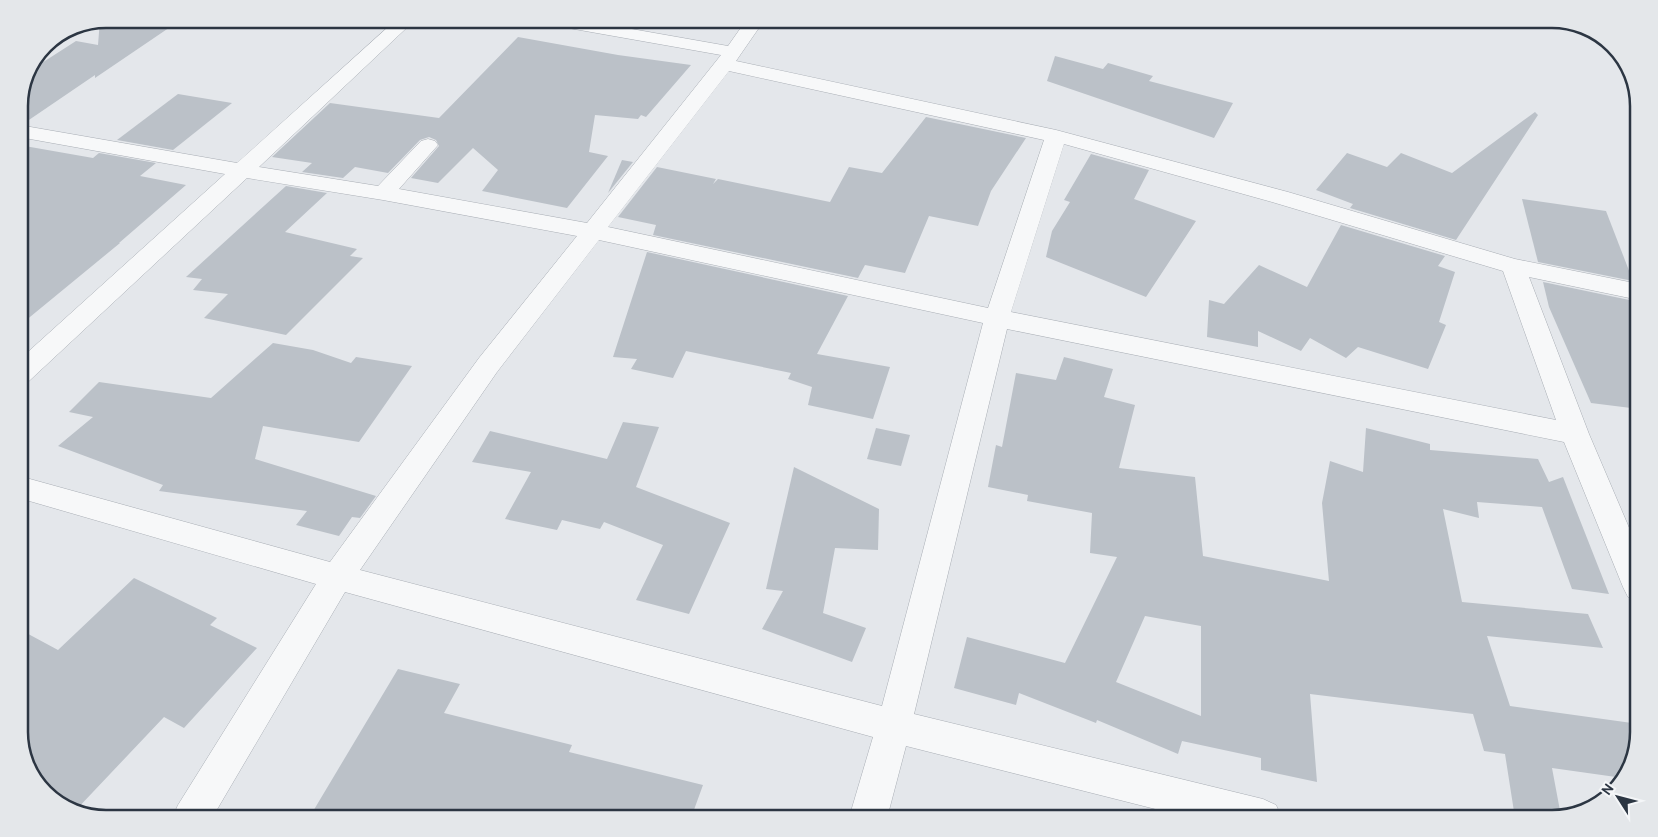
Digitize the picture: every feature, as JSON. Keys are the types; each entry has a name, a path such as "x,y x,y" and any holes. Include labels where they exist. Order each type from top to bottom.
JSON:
{"street":[{"path":"28,368 398,28"},
{"path":"588,28 728,58 1056,136 1280,197 1513,266 1630,290"},
{"path":"196,809 337,577 488,365 750,28"},
{"path":"28,133 243,171 383,193 592,231 997,318 1575,434"},
{"path":"871,809 894,726 997,318 1056,136"},
{"path":"383,193 428,145"},
{"path":"1513,266 1575,434 1630,565"},
{"path":"28,489 337,577 894,726 1227,809"}],"building":[{"path":"99,28 169,28 28,121 30,85 40,64 76,41 98,45"},
{"path":"518,37 618,55 691,65 646,117 641,115 638,119 595,115 589,152 608,156 567,208 482,191 498,170 473,148 438,183 411,178 439,146 436,140 429,137 420,140 388,173 355,167 343,178 302,172 312,163 272,157 330,103 439,118"},
{"path":"1055,56 1103,69 1108,63 1153,76 1149,81 1233,103 1214,138 1047,81"},
{"path":"178,94 232,103 173,150 117,140"},
{"path":"1535,112 1538,115 1456,240 1350,208 1353,204 1316,190 1347,153 1387,167 1401,153 1452,173"},
{"path":"926,117 1026,138 991,191 978,226 929,216 905,273 865,265 858,278 653,235 656,225 618,217 657,167 716,179 713,184 718,179 830,202 849,167 882,173"},
{"path":"28,147 93,158 99,153 156,163 140,176 186,185 120,243 28,319"},
{"path":"1091,154 1149,170 1134,199 1196,221 1146,297 1046,257 1052,231 1070,202 1064,200"},
{"path":"622,160 633,162 608,193"},
{"path":"286,186 327,193 285,232 357,249 350,256 363,258 286,335 204,318 228,294 193,290 202,279 186,277"},
{"path":"1522,199 1606,211 1630,273 1630,280 1538,262"},
{"path":"1341,225 1445,256 1438,266 1455,272 1439,322 1446,325 1428,369 1358,347 1346,358 1310,338 1301,351 1258,331 1258,347 1207,337 1209,300 1224,304 1259,265 1307,287"},
{"path":"647,252 848,296 817,354 890,367 873,419 808,405 812,387 788,379 791,373 686,351 673,378 631,369 637,359 613,357"},
{"path":"1543,282 1630,300 1630,408 1591,403 1549,307"},
{"path":"273,343 313,350 351,363 356,357 412,366 359,442 263,426 255,459 376,496 360,518 352,517 339,536 296,525 307,511 159,491 163,485 58,446 93,417 69,412 99,382 211,398"},
{"path":"1064,357 1113,369 1104,397 1135,405 1119,468 1195,477 1203,556 1329,581 1322,503 1330,461 1363,472 1366,428 1430,444 1430,450 1538,459 1549,482 1563,477 1609,594 1572,589 1542,507 1477,502 1479,518 1443,509 1462,602 1588,614 1603,648 1487,636 1510,706 1630,723 1630,742 1622,766 1619,772 1593,772 1593,774 1552,768 1560,809 1514,809 1505,754 1484,751 1473,714 1310,694 1317,782 1261,770 1261,758 1182,741 1178,754 1097,720 1096,723 1019,693 1016,705 954,688 967,637 1065,663 1117,557 1090,553 1092,513 1027,501 1028,495 988,487 996,445 1002,447 1016,373 1056,380","holes":["1145,616 1201,626 1201,716 1116,682"]},
{"path":"623,422 659,427 636,487 730,523 689,614 636,600 663,545 604,522 600,529 562,520 557,530 505,519 531,472 472,462 490,431 607,459"},
{"path":"876,428 910,435 901,466 867,459"},
{"path":"794,467 879,509 878,550 835,548 823,613 866,628 852,662 762,629 783,591 766,589"},
{"path":"134,578 217,618 210,625 257,648 184,728 164,717 81,805 62,796 47,783 36,766 29,747 28,634 58,650"},
{"path":"398,669 460,684 444,713 572,745 569,752 703,785 694,809 314,809"}]}
